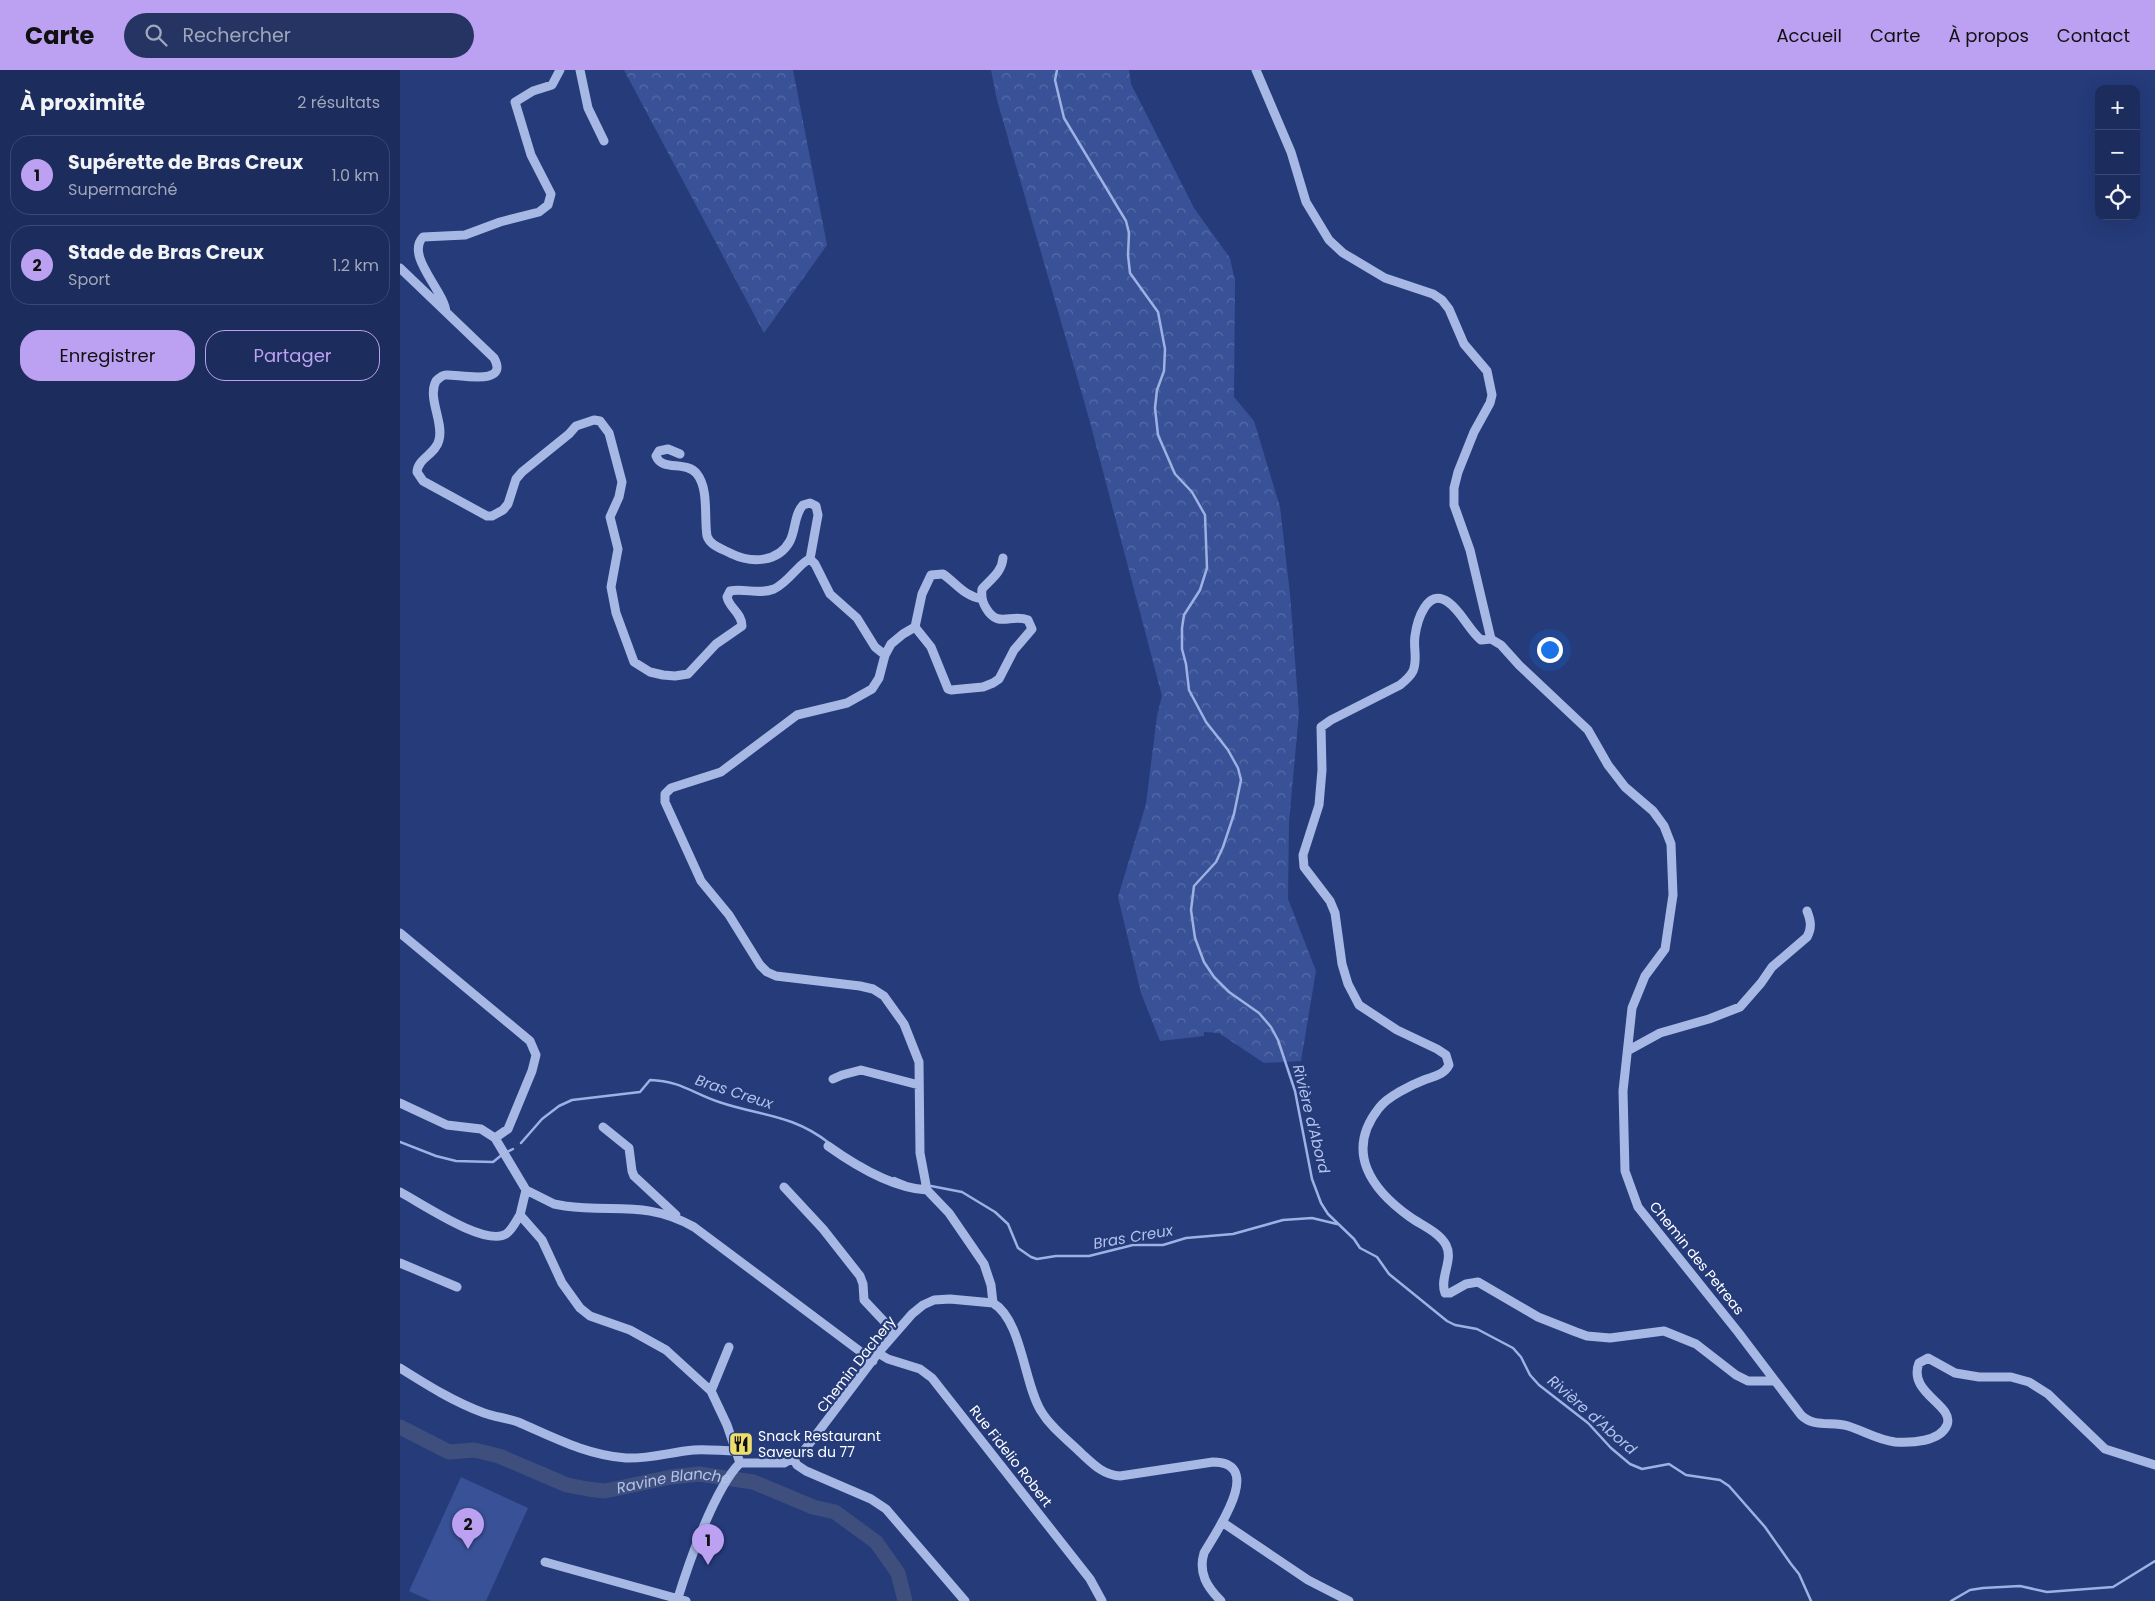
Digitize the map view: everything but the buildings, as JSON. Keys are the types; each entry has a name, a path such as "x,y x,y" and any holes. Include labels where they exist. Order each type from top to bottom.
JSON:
{"street":[{"path":"446,312 444,299 422,262 418,244 423,237 465,235 546,208 551,200 551,194 531,155 515,102 533,91 552,85 560,70"},
{"path":"580,70 588,108 604,141"},
{"path":"1256,70 1291,152 1306,202 1328,240 1343,253 1385,278 1433,294 1442,300 1449,309 1464,344 1487,371 1492,395 1490,403 1474,432 1458,472 1454,488 1454,504 1470,550 1491,639"},
{"path":"400,268 494,358 496,370 488,378 446,375 436,381 434,388 439,442 436,448 418,465 418,476 423,481 487,516 492,516 503,510 508,504 517,476 576,426 594,420 600,421 606,427 613,444 622,482 619,497 610,517 618,549 611,587 616,613 634,662 650,672 675,676 688,674 716,644 742,626 740,617 728,601 727,597 730,591 754,592 774,589 792,577 802,564 810,559 818,515 812,503 803,504 799,510 790,541 786,546 777,554 762,560 743,559 710,542 707,536 702,489 698,476 690,468 664,464 656,456 659,451 668,450 680,454"},
{"path":"982,599 971,597 963,592 943,574 931,575 922,594 916,627 931,647 948,689 983,687 993,683 998,679 1014,650 1032,629 1028,620 1024,618 1000,620 994,618 987,610 982,599 982,590 994,578 1002,565 1003,558"},
{"path":"810,559 815,564 830,594 862,624 875,647 885,655"},
{"name":"Chemin des Petreas","path":"1775,1381 1748,1381 1736,1375 1696,1344 1664,1332 1610,1338 1588,1336 1538,1317 1478,1282 1466,1284 1445,1294 1444,1283 1448,1252 1445,1243 1436,1234 1386,1199 1368,1173 1364,1152 1364,1138 1370,1122 1379,1107 1388,1098 1422,1080 1438,1076 1449,1065 1446,1055 1437,1048 1397,1030 1359,1006 1348,984 1342,964 1335,913 1330,901 1304,867 1304,855 1319,805 1322,770 1321,727 1400,685 1408,678 1413,671 1416,659 1414,639 1418,623 1425,606 1431,600 1438,598 1446,600 1454,607 1476,636 1481,640 1491,639 1502,645 1519,665 1588,730 1608,765 1625,787 1653,811 1664,826 1671,844 1673,894 1665,949 1645,976 1632,1008 1629,1050 1623,1091 1625,1171 1638,1207 1738,1332 1801,1415 1811,1422 1848,1426 1870,1436 1895,1442 1931,1439 1942,1433 1948,1422 1944,1411 1925,1392 1918,1378 1919,1363 1924,1358 1932,1358 1955,1373 1979,1377 2011,1377 2029,1382 2060,1405 2105,1449 2155,1465"},
{"path":"916,627 895,639 885,655 879,678 872,689 847,703 797,715 721,772 667,791 664,798 666,807 701,881 729,915 760,966 776,976 873,989 884,996 904,1024 919,1062 920,1153 927,1190 949,1213 984,1264 991,1285 993,1303 1006,1316 1016,1337 1035,1399 1049,1422 1098,1469 1109,1475 1120,1476 1213,1462 1226,1464 1234,1470 1238,1483 1235,1495 1204,1553 1202,1563 1204,1580 1221,1601"},
{"path":"1629,1050 1660,1033 1709,1019 1740,1007 1772,967 1807,937 1810,931 1811,920 1808,911"},
{"path":"400,932 530,1041 536,1055 532,1071 508,1128 495,1138"},
{"path":"833,1080 861,1070 919,1085"},
{"path":"400,1102 447,1125 481,1129 495,1138 526,1190 559,1205 646,1209 681,1220"},
{"path":"603,1127 629,1148 634,1176 681,1220"},
{"path":"828,1146 855,1166 869,1173 910,1189 927,1190"},
{"path":"784,1187 823,1229 860,1276 863,1284 864,1300 895,1333"},
{"path":"400,1192 480,1235 504,1235 520,1215 526,1190"},
{"path":"520,1215 542,1240 562,1284 580,1308 590,1316 630,1330 666,1350 711,1391 727,1425 736,1452 738,1465 722,1489 705,1524 680,1600 545,1562"},
{"name":"Rue Fidelio Robert","path":"681,1220 694,1227 876,1357 920,1369 932,1378 1090,1579 1102,1601"},
{"path":"400,1263 457,1287"},
{"name":"Chemin Dachery","path":"738,1465 784,1463 803,1452 895,1333 923,1305 934,1300 950,1299 993,1303"},
{"path":"711,1391 729,1347"},
{"path":"400,1368 441,1394 466,1406 486,1414 516,1421 566,1444 593,1452 626,1458 694,1450 736,1452"},
{"path":"793,1458 797,1465 806,1471 886,1508 965,1601"},
{"path":"1222,1522 1308,1580 1349,1601"}],"green space":[{"path":"624,70 793,70 827,245 764,333"},
{"path":"991,70 1129,70 1131,84 1194,208 1230,258 1235,281 1234,397 1254,421 1280,507 1290,594 1299,713 1289,822 1288,899 1316,971 1301,1061 1264,1063 1219,1033 1204,1032 1204,1036 1160,1041 1141,993 1118,897 1146,804 1157,716 1162,696 1090,422 997,100"},
{"path":"461,1477 528,1508 486,1601 431,1601 409,1591"}],"waterway":[{"name":"Rivière d'Abord","path":"1057,70 1055,80 1064,118 1126,221 1129,233 1128,255 1130,273 1158,312 1165,349 1164,371 1157,390 1155,408 1158,435 1175,474 1192,492 1205,515 1207,568 1200,590 1184,615 1182,649 1189,690 1206,722 1228,750 1238,768 1241,780 1234,814 1223,847 1216,862 1194,886 1191,910 1195,938 1204,962 1214,977 1229,992 1259,1013 1271,1027 1278,1040 1295,1091 1312,1179 1321,1203 1328,1214 1354,1239 1360,1248 1377,1257 1389,1274 1447,1321 1455,1325 1477,1329 1513,1348 1521,1357 1530,1375 1539,1385 1588,1423 1611,1448 1630,1464 1642,1469 1669,1464 1686,1475 1720,1480 1729,1486 1765,1527 1799,1574 1811,1601"},
{"name":"Bras Creux","path":"521,1143 542,1119 559,1106 572,1100 640,1092 650,1080 678,1085 734,1107 789,1121 815,1133 829,1143"},
{"name":"Bras Creux","path":"400,1142 436,1156 456,1161 493,1162 503,1154"},
{"name":"Bras Creux","path":"507,1152 513,1149"},
{"name":"Bras Creux","path":"894,1178 906,1183"},
{"name":"Bras Creux","path":"931,1186 962,1192 995,1212 1008,1224 1018,1248 1037,1259 1056,1256 1089,1256 1133,1245 1163,1245 1186,1238 1233,1234 1283,1220 1312,1218 1337,1224"},
{"name":"Ravine Blanche","path":"400,1427 449,1452 474,1450 499,1456 567,1485 588,1489 605,1491 671,1477 699,1474 753,1482 813,1507 835,1512 876,1542 898,1573 905,1601"},
{"name":"Rivière d'Abord","path":"1951,1601 1970,1590 1983,1588 2020,1586 2047,1592 2113,1587 2155,1561"}],"place":[{"name":"Snack Restaurant Saveurs du 77","path":"741,1444"},
{"name":"Stade de Bras Creux","path":"468,1549"},
{"name":"Supérette de Bras Creux","path":"708,1565"}]}
